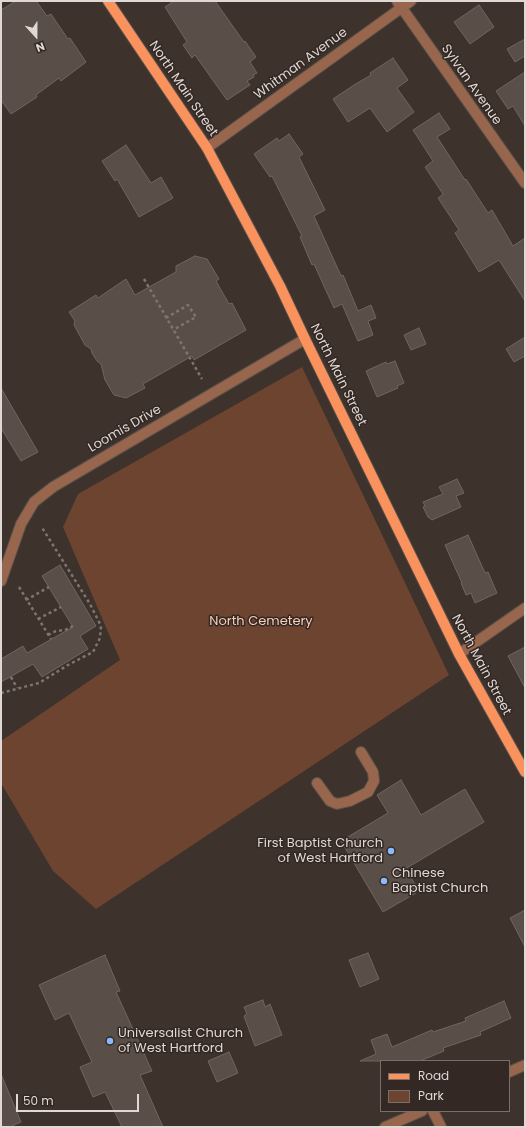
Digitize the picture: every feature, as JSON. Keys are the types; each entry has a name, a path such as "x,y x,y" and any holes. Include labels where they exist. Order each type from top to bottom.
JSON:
{"main road":[{"name":"North Main Street","path":"108,1 207,148 280,286 459,654 525,772"}],"street":[{"name":"Whitman Avenue","path":"207,148 399,4 411,1"},
{"name":"Sylvan Avenue","path":"399,4 525,183"},
{"name":"Loomis Drive","path":"1,581 21,524 34,502 53,487 305,339"},
{"path":"459,654 525,608"},
{"path":"317,783 330,801 337,804 350,801 368,792 374,782 373,772 361,752"},
{"path":"510,1072 525,1064"},
{"path":"386,1127 420,1112"},
{"path":"434,1112 441,1127"}],"path":[{"path":"144,279 202,380"},
{"path":"166,318 188,305 196,316 173,330"},
{"path":"1,693 39,683 93,652 100,638 101,626 90,604 42,526"},
{"path":"19,587 51,639"},
{"path":"26,600 49,587"},
{"path":"38,619 61,607"},
{"path":"48,635 73,626"},
{"path":"11,677 17,688"}],"green space":[{"name":"North Cemetery","path":"302,367 449,675 96,909 53,871 1,783 1,741 120,660 63,527 78,494"}],"building":[{"path":"16,1 36,1 47,16 51,14 68,39 70,38 86,62 61,81 59,78 36,95 37,97 11,114 1,100 1,10"},
{"path":"174,1 215,1 256,57 250,62 257,73 253,75 254,77 247,81 250,85 227,100 195,55 192,58 183,45 187,42 165,7"},
{"path":"479,5 494,27 470,44 454,22"},
{"path":"525,39 525,56 515,62 507,49"},
{"path":"393,58 408,80 397,88 414,112 387,132 370,108 348,122 333,99 371,75 370,73"},
{"path":"525,72 525,126 513,106 508,109 496,91"},
{"path":"439,113 450,129 437,137 465,180 466,179 488,213 492,210 513,246 525,238 525,301 499,260 479,272 455,233 459,230 438,198 443,194 425,167 433,161 413,130"},
{"path":"289,134 303,154 299,157 325,210 314,216 341,276 343,275 358,311 371,305 376,318 368,321 373,335 358,341 342,304 334,308 314,264 312,265 300,237 302,236 272,176 270,177 254,154 277,138 279,141"},
{"path":"126,145 151,183 161,177 173,198 139,217 117,179 115,181 102,161"},
{"path":"195,256 207,259 219,279 216,281 229,304 232,303 246,330 194,360 192,356 143,384 145,388 126,398 114,395 105,380 101,364 97,361 91,349 85,345 74,325 75,321 69,312 96,295 98,298 126,279 135,295 176,272 176,266"},
{"path":"419,328 426,344 411,350 404,335"},
{"path":"525,337 525,356 514,362 506,349"},
{"path":"395,361 404,383 397,386 398,388 377,397 366,371 386,362 387,364"},
{"path":"1,388 38,452 21,461 1,428"},
{"path":"457,479 464,493 456,496 461,507 432,520 428,517 423,507 425,506 423,502 443,494 439,487"},
{"path":"468,535 485,573 488,572 497,593 475,603 471,593 466,595 445,545"},
{"path":"60,565 96,626 80,636 88,649 42,677 33,664 1,682 1,659 23,646 27,653 73,627 42,576"},
{"path":"525,647 525,688 508,656"},
{"name":"First Baptist Church of West Hartford","path":"401,780 421,815 465,789 484,822 405,869 417,887 413,889 416,893 383,912 341,841 388,813 377,795"},
{"path":"525,910 525,947 510,918"},
{"path":"368,953 379,979 360,987 349,960"},
{"name":"Universalist Church of West Hartford","path":"105,955 120,991 116,992 152,1071 140,1075 163,1127 122,1127 105,1092 93,1097 80,1067 92,1062 69,1013 55,1020 39,985"},
{"path":"263,1000 265,1007 270,1004 282,1035 255,1046 244,1016 247,1014 244,1007"},
{"path":"504,1001 511,1018 480,1032 481,1035 443,1048 444,1051 422,1060 360,1061 376,1054 371,1040 387,1034 392,1047 432,1030 433,1032 466,1021 465,1018"},
{"path":"229,1052 238,1073 217,1082 208,1061"},
{"path":"1,1074 21,1122 9,1127 1,1127"}],"place":[{"name":"First Baptist Church of West Hartford","path":"391,851"},
{"name":"Chinese Baptist Church","path":"384,881"},
{"name":"Universalist Church of West Hartford","path":"110,1041"}]}
